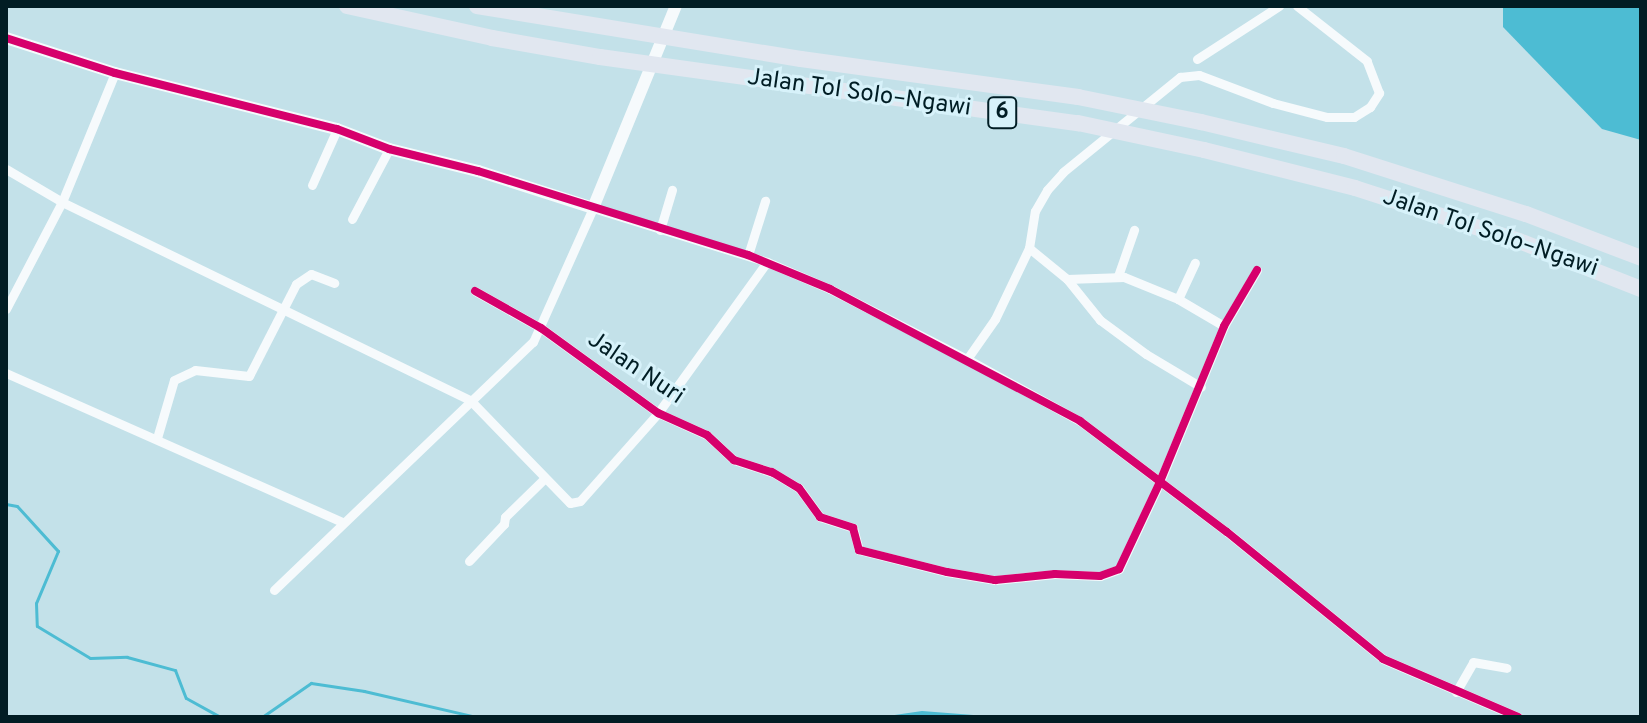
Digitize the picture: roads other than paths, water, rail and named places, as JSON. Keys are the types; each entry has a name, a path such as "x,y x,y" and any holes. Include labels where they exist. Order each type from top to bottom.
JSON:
{"highway":[{"name":"Jalan Tol Solo–Ngawi","path":"347,6 492,38 600,57 1078,123 1204,150 1355,188 1519,241 1641,289"},
{"name":"Jalan Tol Solo–Ngawi","path":"477,6 801,59 1078,97 1201,122 1344,156 1526,214 1641,258"}],"street":[{"path":"274,590 523,354 541,328 676,6"},
{"path":"1197,59 1279,6"},
{"path":"967,359 995,319 1029,248 1035,211 1047,190 1089,150 1180,77 1199,75 1273,103 1327,117 1343,119 1362,113 1379,93 1367,61 1297,6"},
{"path":"6,38 115,73 337,129 389,149 478,171 748,255 830,289 1080,421 1159,484 1227,532 1369,649 1456,692 1518,717"},
{"path":"6,309 62,202 115,73"},
{"path":"312,185 337,129"},
{"path":"352,219 389,149"},
{"path":"6,169 62,202 471,401 564,500 580,501 658,413 767,262"},
{"path":"660,230 672,190"},
{"path":"748,255 765,201"},
{"path":"1118,276 1134,230"},
{"path":"1029,248 1067,279 1100,320 1146,354 1201,387"},
{"path":"1178,299 1195,263"},
{"path":"1159,484 1224,326 1257,270"},
{"path":"157,438 174,380 195,370 249,376 281,309 305,275 334,283"},
{"path":"1067,279 1118,276 1178,299 1224,326"},
{"name":"Jalan Nuri","path":"475,291 541,328 658,413 707,435 734,460 772,472 799,488 820,517 853,528 859,550 947,572 995,580 1114,573 1159,484"},
{"path":"6,373 343,522"},
{"path":"469,561 504,524 505,517 544,479"},
{"path":"1456,692 1473,662 1506,668"}],"water":[{"path":"1503,6 1641,6 1641,140 1602,129 1503,27"},
{"path":"922,711 999,717 881,717"}],"waterway":[{"path":"6,504 17,506 58,551 36,603 37,626 90,658 127,657 175,670 186,698 219,716 231,717"},
{"path":"262,717 311,683 364,691 477,717"}]}
